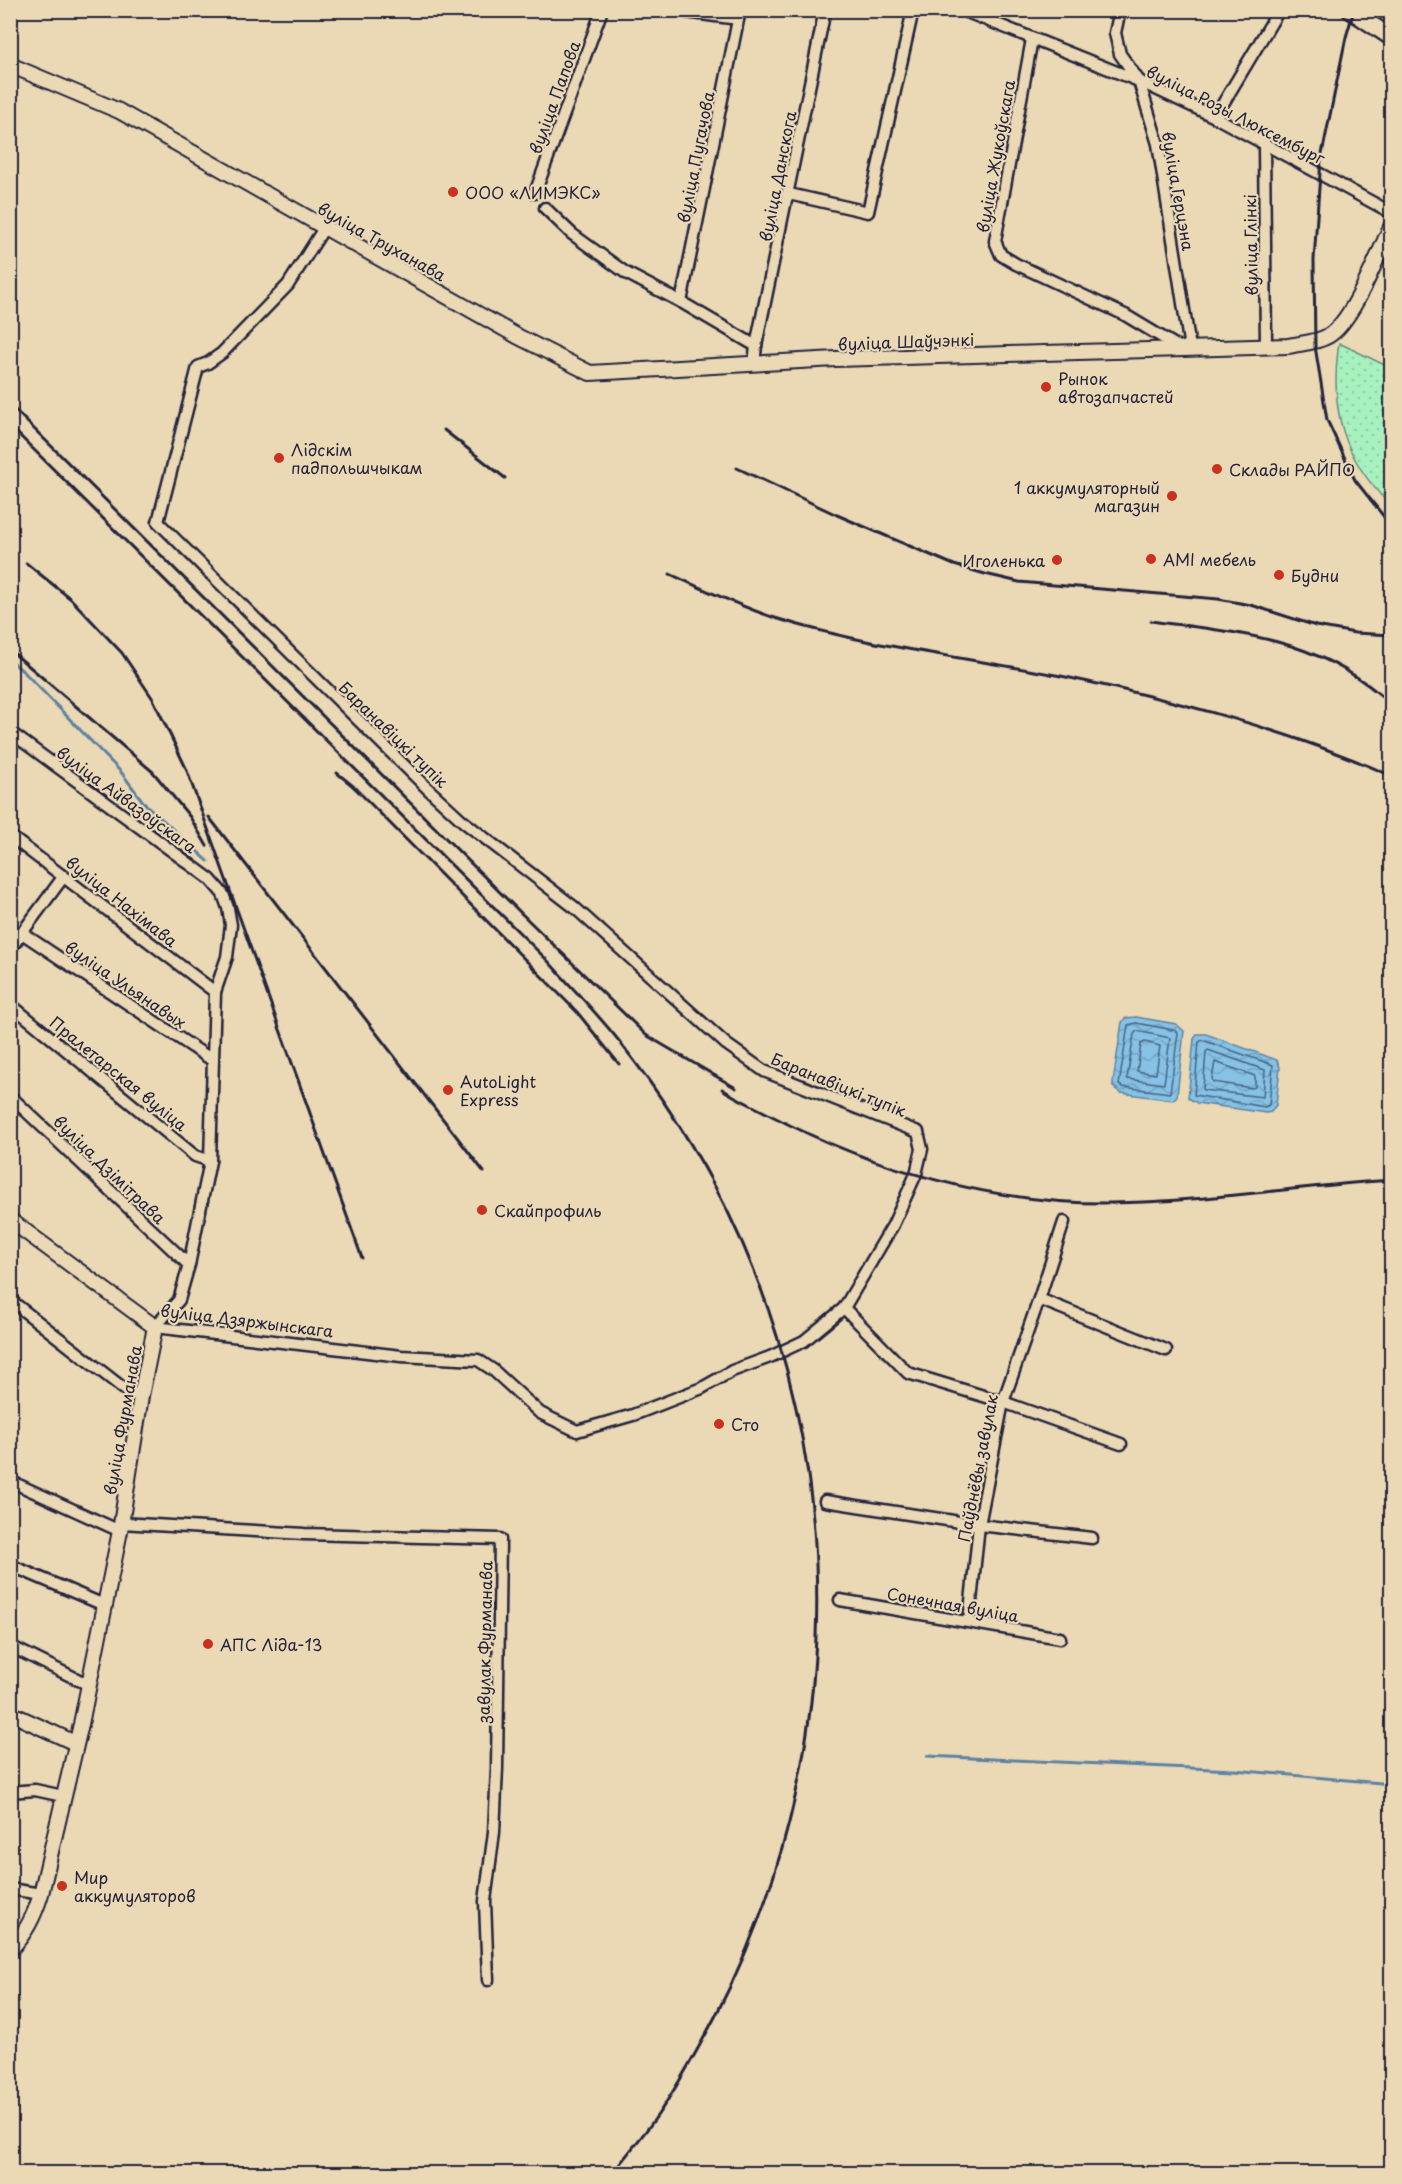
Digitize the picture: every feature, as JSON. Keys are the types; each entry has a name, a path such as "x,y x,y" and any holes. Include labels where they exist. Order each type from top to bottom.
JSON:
{"main road":[{"path":"1350,10 1392,38"},
{"name":"вуліца Труханава","path":"10,65 119,111 516,336 590,373 754,364"},
{"name":"вуліца Шаўчэнкі","path":"754,364 1297,344 1316,341 1329,335 1341,325 1352,309 1392,225"},
{"name":"вуліца Дзяржынскага","path":"10,1220 155,1327"},
{"name":"вуліца Фурманава","path":"10,1950 25,1933 33,1919 41,1894 89,1685 120,1527 141,1396 155,1327"},
{"path":"10,1713 75,1743"}],"street":[{"name":"вуліца Папова","path":"536,194 602,10"},
{"name":"вуліца Данскога","path":"756,346 825,10"},
{"path":"789,194 868,212 914,10"},
{"name":"вуліца Розы Люксембург","path":"962,10 1139,81 1215,117 1392,213"},
{"name":"вуліца Герцэна","path":"1120,10 1115,33 1120,54 1139,81 1158,144 1185,348"},
{"path":"1215,117 1279,10"},
{"name":"вуліца Пугачова","path":"681,302 739,15 686,12"},
{"name":"вуліца Жукоўскага","path":"1032,39 995,241 1001,255 1125,315 1185,348"},
{"name":"вуліца Глінкі","path":"1264,144 1266,345"},
{"path":"545,208 572,234 626,273 756,346 754,364"},
{"name":"Баранавіцкі тупік","path":"324,228 288,285 222,353 198,367 158,522 427,788 464,822 574,907 726,1044 764,1071 918,1132 922,1149 916,1174 893,1225 844,1308"},
{"name":"вуліца Айвазоўскага","path":"10,732 184,859 210,879 223,894"},
{"name":"вуліца Нахімава","path":"10,836 215,992"},
{"path":"10,949 64,876"},
{"name":"вуліца Фурманава","path":"155,1327 179,1300 189,1265 210,1161 215,992 227,957 231,925 223,894"},
{"name":"вуліца Ульянавых","path":"22,933 212,1059"},
{"name":"Пралетарская вуліца","path":"10,1004 195,1156 210,1161"},
{"name":"вуліца Дзімітрава","path":"10,1096 189,1265"},
{"name":"Паўднёвы завулак","path":"969,1621 979,1525 1003,1402 1064,1222"},
{"path":"1039,1299 1166,1350"},
{"path":"10,1300 128,1392 141,1396"},
{"path":"844,1308 909,1373 1003,1402 1121,1444"},
{"name":"вуліца Дзяржынскага","path":"155,1327 401,1356 478,1360 493,1370 540,1413 577,1431 633,1415 702,1388 732,1371 770,1357 804,1341 844,1308"},
{"path":"10,1481 120,1527"},
{"path":"825,1501 979,1525 1092,1538"},
{"name":"завулак Фурманава","path":"120,1527 500,1539 497,1768 494,1832 485,1901 488,1980"},
{"path":"10,1565 105,1605"},
{"name":"Сонечная вуліца","path":"840,1600 1060,1638"},
{"path":"10,1646 89,1685"},
{"path":"10,1792 35,1790 63,1796"},
{"path":"10,1889 41,1894"}],"green space":[{"path":"1339,343 1391,368 1391,506 1361,470 1343,432 1336,390"}],"water":[{"path":"1136,1017 1176,1024 1184,1031 1177,1096 1173,1100 1121,1093 1113,1087 1122,1022 1126,1018"},
{"path":"1197,1034 1206,1034 1277,1060 1280,1067 1276,1105 1271,1112 1197,1103 1188,1098 1194,1039"}],"waterway":[{"path":"10,660 121,772 144,803 208,861"},
{"path":"927,1756 1234,1770 1392,1784"}],"railway":[{"path":"1354,10 1346,37 1321,159 1314,260 1315,346 1327,420 1355,480 1392,527"},
{"path":"10,405 646,1035 736,1088"},
{"path":"10,426 548,961 602,1020 649,1081 703,1166 727,1210 768,1308 796,1409 812,1511 817,1615 809,1719 789,1821 758,1921 715,2017 688,2067 657,2116 612,2174"},
{"path":"444,430 505,478"},
{"path":"737,468 837,515 954,565 985,574 1019,582 1218,599 1251,605 1316,626 1355,633 1392,635"},
{"path":"26,563 71,599 122,653 153,699 186,768 362,1258"},
{"path":"670,574 722,598 775,618 810,628 881,644 1061,676 1145,695 1270,730 1392,776"},
{"path":"1151,621 1249,635 1308,652 1337,665 1364,682 1392,705"},
{"path":"10,650 153,772 190,817 207,846"},
{"path":"337,773 358,790"},
{"path":"353,786 577,1012 619,1064"},
{"path":"209,817 484,1172"},
{"path":"722,1089 809,1134 850,1152 935,1180 1022,1197 1066,1202 1145,1202 1392,1180"}],"place":[{"name":"ООО «ЛИМЭКС»","path":"453,192"},
{"name":"Рынок автозапчастей","path":"1046,387"},
{"name":"Лідскім падпольшчыкам","path":"279,458"},
{"name":"Склады РАЙПО","path":"1217,469"},
{"name":"1 аккумуляторный магазин","path":"1172,496"},
{"name":"AMI мебель","path":"1151,559"},
{"name":"Иголенька","path":"1057,560"},
{"name":"Будни","path":"1279,575"},
{"name":"AutoLight Express","path":"448,1090"},
{"name":"Скайпрофиль","path":"482,1210"},
{"name":"Сто","path":"719,1424"},
{"name":"АПС Ліда-13","path":"208,1644"},
{"name":"Мир аккумуляторов","path":"62,1886"}]}
